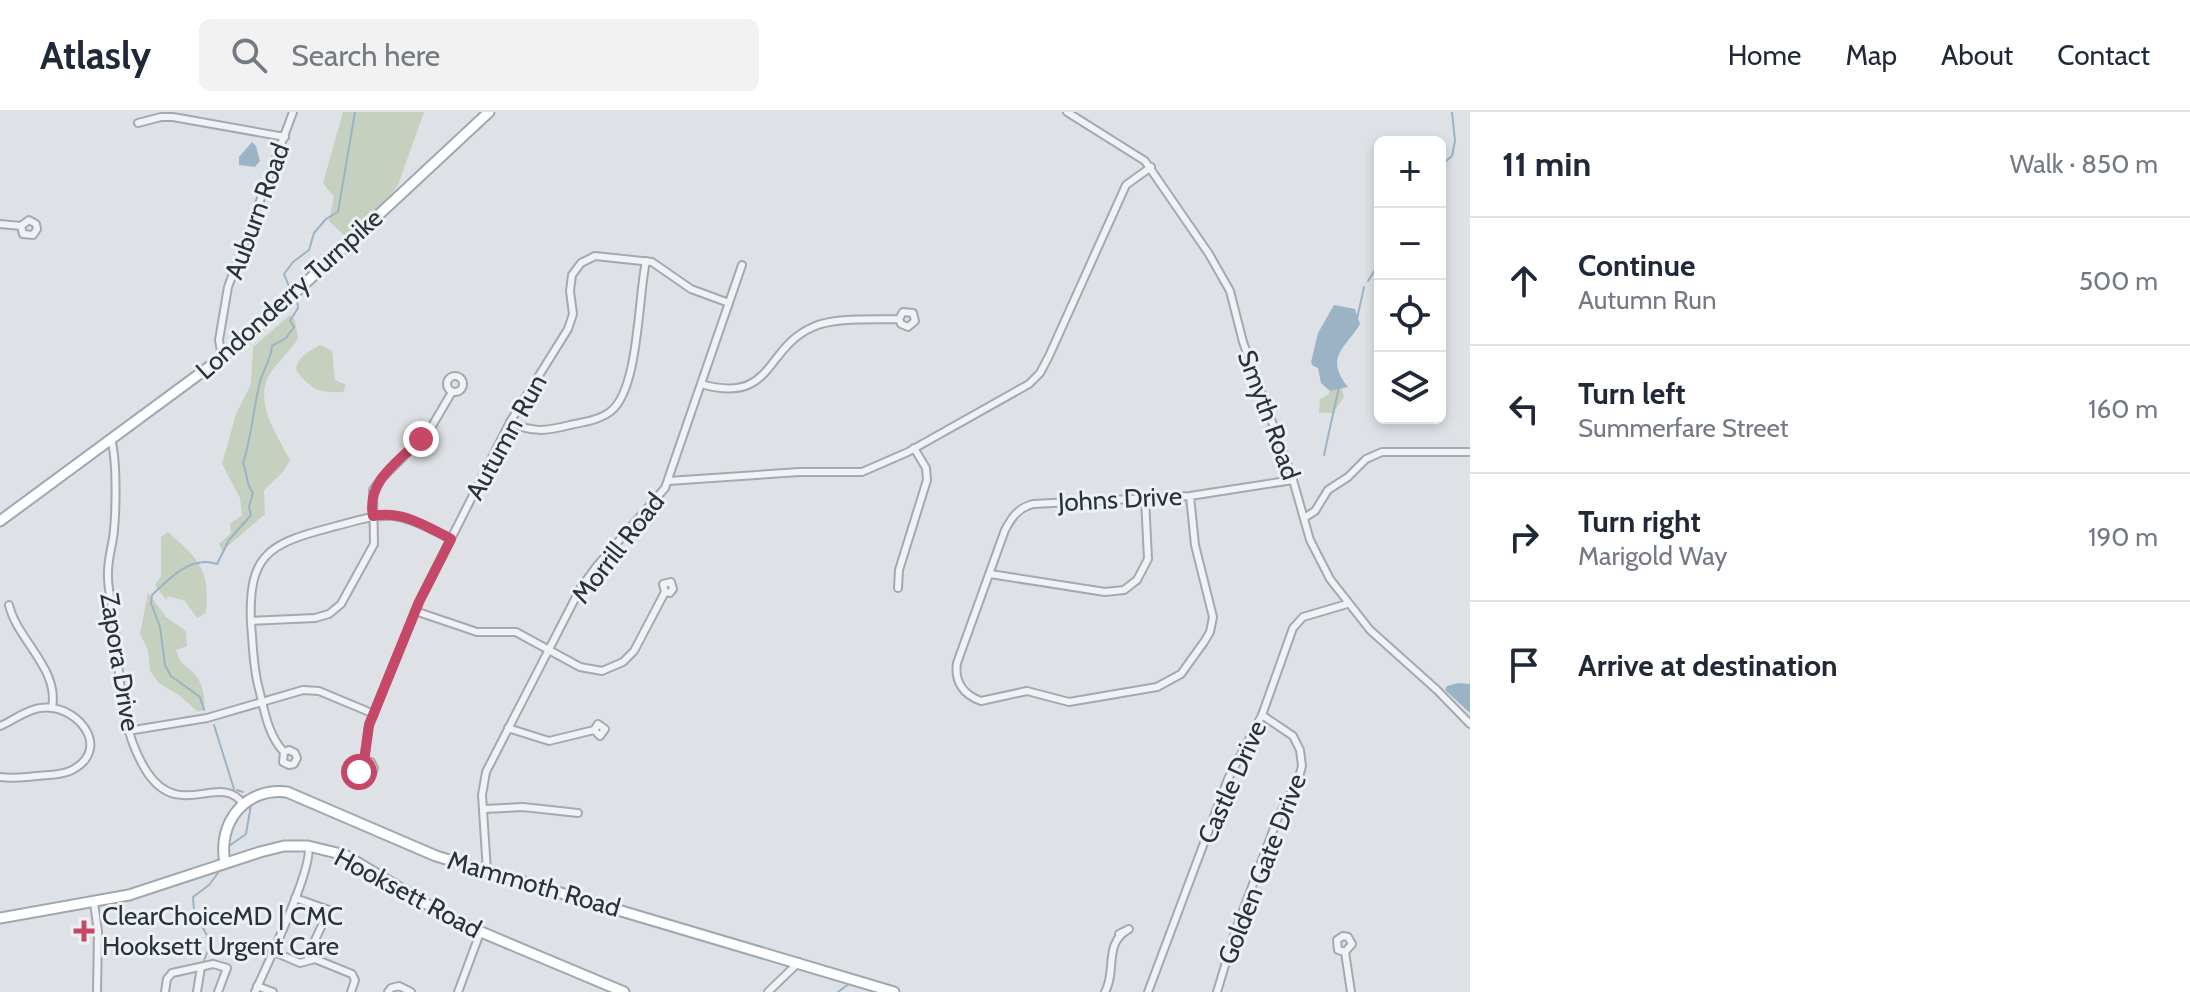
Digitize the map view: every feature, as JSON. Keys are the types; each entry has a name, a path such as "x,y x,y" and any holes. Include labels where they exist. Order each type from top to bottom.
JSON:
{"main road":[{"name":"Londonderry Turnpike","path":"0,521 222,358 264,323 489,112"},
{"name":"Mammoth Road","path":"243,804 268,792 294,793 414,848 894,992"},
{"path":"199,872 215,860 229,822 243,804"},
{"path":"223,844 228,852 242,858"},
{"path":"223,844 225,863"},
{"name":"Hooksett Road","path":"0,918 129,895 278,847 308,846 351,858 441,914 624,992"}],"street":[{"name":"Auburn Road","path":"222,358 219,340 228,287 293,112"},
{"name":"Smyth Road","path":"1067,112 1134,152 1151,167 1224,277 1248,359 1317,554 1347,604 1370,630 1470,724"},
{"path":"138,123 172,117 285,137"},
{"path":"668,481 802,472 854,474 869,470 1035,379 1065,321 1126,185 1151,167"},
{"path":"0,224 21,226"},
{"name":"Autumn Run","path":"364,761 366,737 415,611 510,422 572,322 570,283 576,268 595,256 646,261 659,265 691,289 729,303"},
{"path":"510,422 528,430 552,430 601,417 619,402 629,377 646,261"},
{"name":"Morrill Road","path":"487,871 483,809 486,772 589,576 657,500 668,481 742,265"},
{"path":"701,384 731,390 753,383 799,336 819,324 899,319"},
{"path":"251,621 315,618 337,608 348,596 374,544 372,497 376,486 429,431 452,392"},
{"name":"Zapora Drive","path":"111,439 115,515 107,574 128,731 146,771 164,792 174,796 225,793 237,797 243,804"},
{"path":"898,588 900,565 927,480 923,463 914,448"},
{"path":"1304,518 1315,511 1328,490 1348,477 1366,459 1382,452 1470,452"},
{"name":"Johns Drive","path":"990,574 1011,519 1022,508 1033,504 1190,496 1293,480"},
{"path":"1145,498 1148,559 1137,580 1124,590 1105,592 990,574 955,671 962,688 974,698 993,700 1027,691 1069,702 1165,684 1178,676 1204,642 1212,624 1213,609 1195,545 1190,496"},
{"path":"284,752 271,736 253,665 252,582 262,561 270,552 297,536 388,514 407,517 451,539"},
{"path":"415,611 477,632 516,632 587,669 602,671 617,666 634,651 665,592"},
{"name":"Castle Drive","path":"1148,992 1228,779 1262,715 1285,646 1297,621 1347,604"},
{"path":"9,605 13,620 48,676 52,687 52,708"},
{"path":"128,731 207,718 311,689 374,714"},
{"path":"0,716 2,725 34,709 52,708 75,717 86,728 88,751 78,767 64,773 0,777"},
{"name":"Golden Gate Drive","path":"1217,992 1236,929 1279,815 1298,781 1302,766 1300,750 1293,736 1262,715"},
{"path":"508,728 549,741 594,730"},
{"path":"483,809 523,807 578,813"},
{"path":"273,992 256,989 295,898 308,846"},
{"path":"295,898 329,910 308,959"},
{"path":"94,903 98,931 97,992"},
{"path":"458,992 480,933"},
{"path":"1105,992 1110,979 1111,952 1119,934"},
{"path":"272,951 300,963 308,959 322,961 355,975 351,992"},
{"path":"1345,952 1351,992"},
{"path":"768,992 799,962"},
{"path":"165,992 167,979 172,973 213,964 227,968 218,992"},
{"path":"197,992 201,967"},
{"path":"388,992 395,986 411,992"}],"green space":[{"path":"343,112 424,112 398,185 382,206 347,238 329,221 334,197 323,183"},
{"path":"290,315 295,320 298,338 271,372 264,394 268,417 290,460 283,472 264,490 265,514 222,551 219,544 231,533 230,524 242,515 240,498 222,464 236,414 251,384 253,347"},
{"path":"321,345 332,351 335,380 346,385 343,392 316,389 296,370 308,352"},
{"path":"1342,388 1344,397 1333,413 1319,413 1320,399 1330,391"},
{"path":"168,532 188,550 204,576 206,613 197,618 185,601 168,596 166,600 155,585 161,576 161,537"},
{"path":"148,593 166,617 186,631 187,646 176,650 182,663 201,684 205,709 198,712 179,695 160,684 150,671 148,650 140,634"}],"water":[{"path":"252,142 260,161 255,167 239,165 239,157"},
{"path":"1334,305 1355,309 1360,324 1338,360 1341,376 1348,387 1330,391 1321,383 1318,368 1311,362 1318,333"},
{"path":"1470,684 1470,713 1445,690 1447,686"}],"waterway":[{"path":"290,289 284,274 293,262 309,250 314,233 326,219 338,212 355,112"},
{"path":"1446,161 1452,156 1455,141 1452,112"},
{"path":"1368,281 1374,272"},
{"path":"1357,319 1364,287"},
{"path":"204,710 200,697 171,676 165,665 160,627 151,603 152,595 190,565 217,564 229,540 251,515 249,507 253,493 243,463 258,392 272,346 286,338 294,327 290,321 298,308 297,299"},
{"path":"1324,455 1339,387"},
{"path":"214,725 234,789"},
{"path":"237,790 243,792"},
{"path":"229,846 246,834 251,805"},
{"path":"203,963 211,943 194,911 193,897 209,885 218,873"},
{"path":"193,992 197,973"},
{"path":"838,992 850,983"}],"place":[{"name":"ClearChoiceMD | CMC Hooksett Urgent Care","path":"84,931"}],"route":[{"path":"359,772 359,765 364,761 369,725 419,602 451,539 407,517 388,514 373,516 373,490 421,439"}]}
